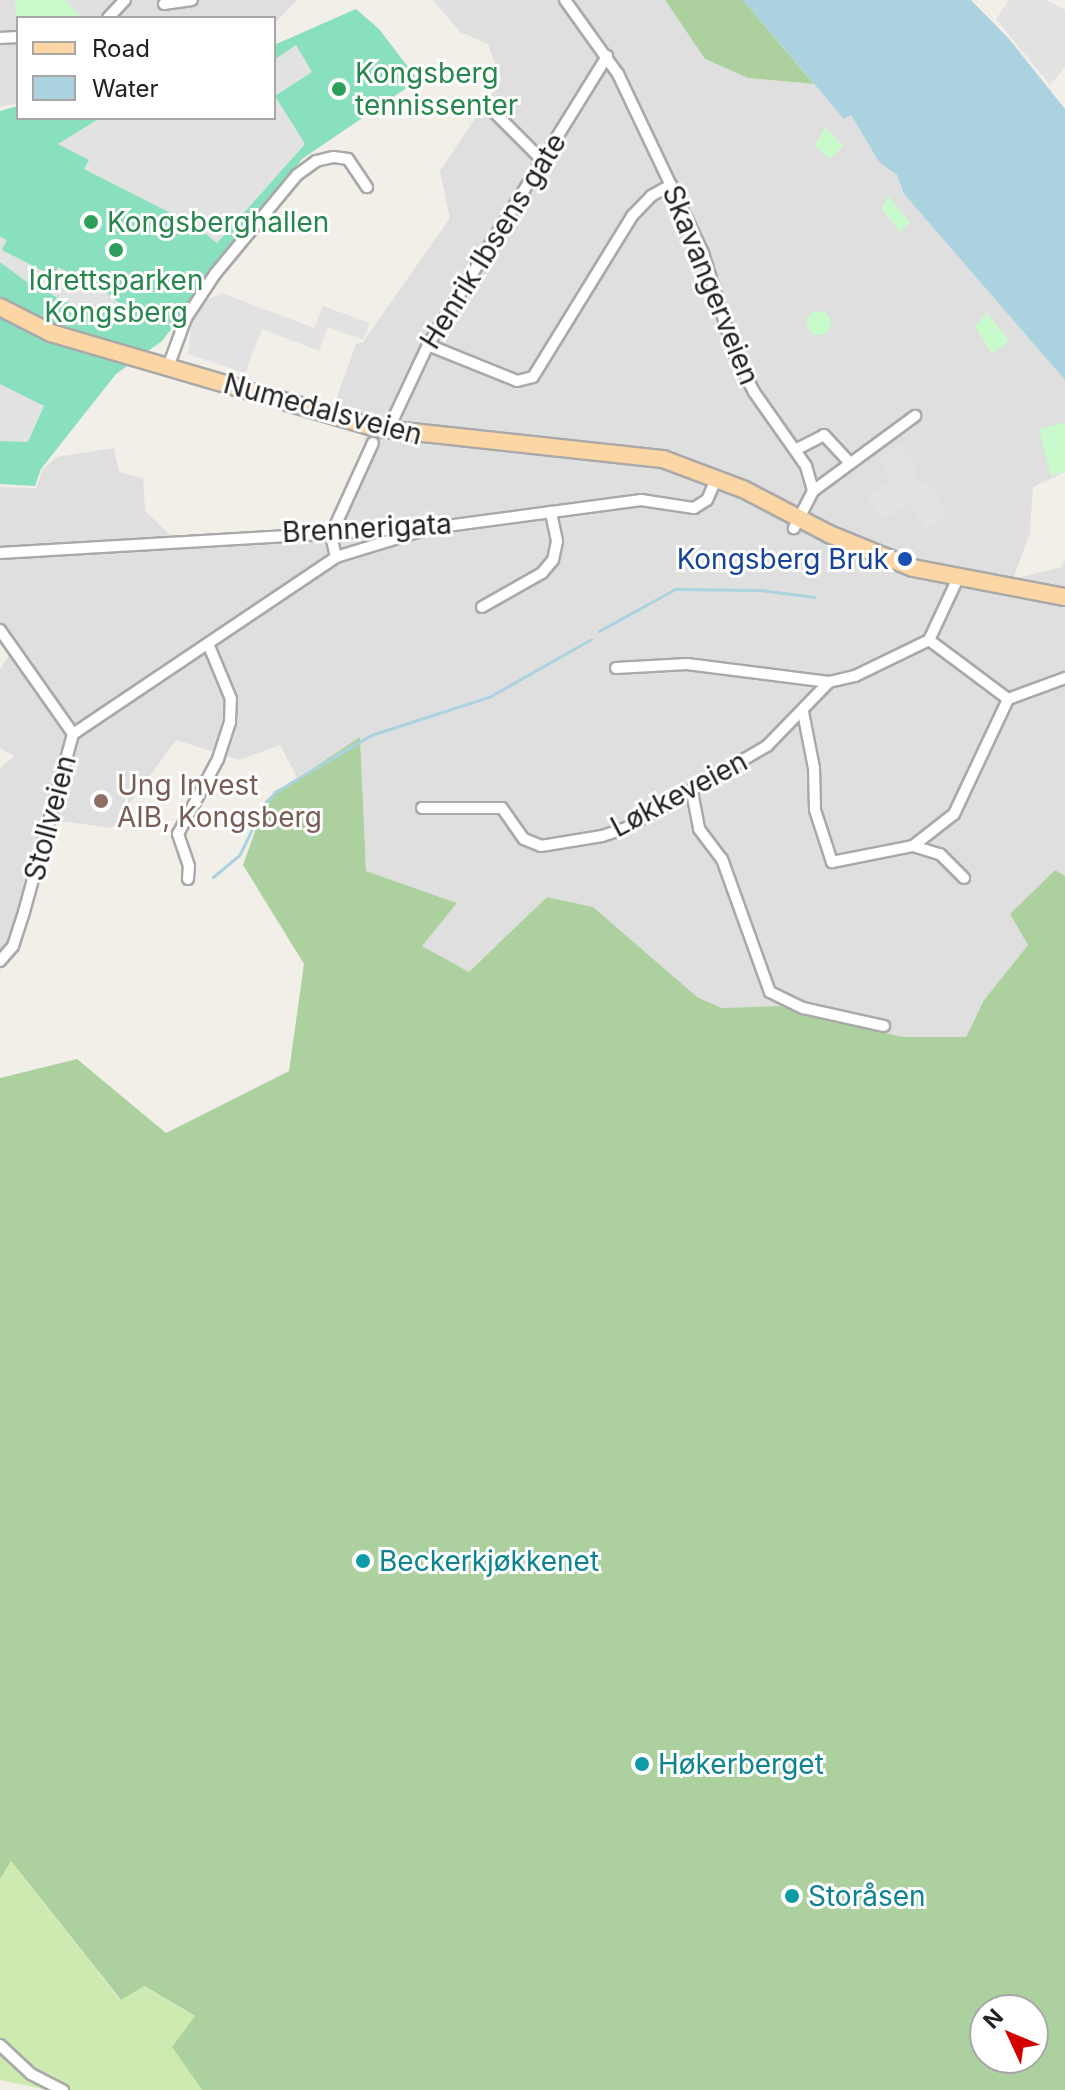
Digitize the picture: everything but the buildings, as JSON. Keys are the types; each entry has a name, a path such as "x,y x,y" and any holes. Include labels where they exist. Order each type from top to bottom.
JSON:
{"main road":[{"name":"Numedalsveien","path":"0,295 77,338"},
{"name":"Numedalsveien","path":"0,307 51,333 388,430 663,459 796,523 854,555 1065,597"}],"street":[{"path":"110,16 125,0"},
{"path":"164,4 192,0"},
{"name":"Skavangerveien","path":"565,0 607,56 703,253 735,355 754,392 797,449 813,491"},
{"name":"Henrik Ibsens gate","path":"388,430 428,345 607,56"},
{"path":"495,113 542,160"},
{"path":"168,367 186,318 215,274 297,175 316,161 334,157 348,159 367,187"},
{"path":"428,345 517,381 533,377 632,216 651,196 671,185"},
{"path":"796,523 813,491 915,416"},
{"path":"797,449 824,435 850,463"},
{"path":"336,557 331,535 373,443"},
{"name":"Brennerigata","path":"0,553 281,532 331,535 439,527 641,500 694,508 707,500 715,483"},
{"path":"482,607 542,573 553,560 557,541 551,512"},
{"name":"Stollveien","path":"0,961 13,946 24,912 73,734 209,646 336,557 439,527"},
{"path":"616,668 687,664 829,682 894,661 929,640 958,578"},
{"path":"0,630 73,734"},
{"path":"929,640 1008,699"},
{"path":"188,879 189,866 178,834 218,759 230,722 231,699 209,646"},
{"path":"908,847 954,814 1008,699 1065,678"},
{"name":"Løkkeveien","path":"422,808 502,808 524,839 541,846 573,844 626,828 767,746 829,682"},
{"path":"803,712 817,819 832,862 908,847 940,854 964,878"},
{"path":"692,792 699,829 722,859 770,992 803,1008 884,1026"},
{"path":"0,2045 19,2066 63,2090"}],"shaded area":[{"path":"0,0 297,0 276,22 276,16 16,16 16,103 0,107"},
{"path":"433,0 665,0 705,59 748,78 814,84 851,115 879,162 897,175 904,194 1065,380 1065,472 1033,487 1030,533 1013,579 1062,567 1065,560 1065,876 1055,871 1028,945 984,1000 966,1037 902,1037 780,1006 722,1008 697,997 654,962 548,897 469,972 421,946 457,903 366,871 360,738 299,781 280,745 239,760 176,740 112,828 45,819 0,972 0,768 14,756 0,748 0,669 15,647 0,621 0,487 36,488 43,469 57,457 114,448 119,472 143,478 145,511 170,535 297,541 331,522 362,466 366,430 333,408 356,344 363,342 450,218 440,171 501,80 488,44 460,32"},
{"path":"1009,0 1046,0 1065,10 1065,67 1050,85 996,19"},
{"path":"296,45 312,72 276,95 276,59"},
{"path":"276,98 305,144 217,243 196,226 84,169 89,160 58,144 97,120 276,120"},
{"path":"0,237 7,240 2,250 53,276 58,267 110,295 132,315 130,320 66,302 24,280 0,262"},
{"path":"222,293 314,328 323,306 370,323 363,340 328,327 319,351 262,329 245,373 188,354 192,321 208,299"},
{"path":"0,384 44,406 28,442 0,441"},
{"path":"900,444 919,472 913,476 919,485 927,480 949,514 926,529 905,497 906,505 885,519 866,498 890,482 896,487 878,459"}],"green space":[{"path":"15,0 65,0 80,16 16,16"},
{"path":"665,0 743,0 814,84 748,78 705,59"},
{"name":"Idrettsparken Kongsberg","path":"356,9 379,29 418,80 302,159 162,341 116,374 41,469 35,486 0,484 0,111 16,107 16,120 276,120 276,44"},
{"path":"825,127 843,146 830,159 815,146"},
{"path":"888,196 910,223 900,232 882,209"},
{"path":"819,311 828,314 831,323 828,332 819,335 810,332 807,323 810,314"},
{"path":"987,313 1009,341 992,354 975,326"},
{"path":"1065,423 1065,472 1051,476 1039,429"},
{"path":"360,737 366,871 457,903 422,946 469,972 547,897 593,907 697,997 722,1008 780,1006 902,1037 966,1037 984,1000 1028,945 1010,914 1055,870 1065,876 1065,2090 202,2090 172,2047 195,2016 144,1986 121,2000 11,1861 0,1879 0,1078 77,1059 166,1133 289,1071 304,964 243,865 266,800"},
{"path":"10,1860 120,2000 143,1986 196,2017 172,2047 202,2090 47,2090 0,2080 0,1879"}],"water":[{"path":"743,0 971,0 1009,39 1065,109 1065,380 904,194 897,175 879,162 851,115 844,119"}],"waterway":[{"path":"599,631 675,589 759,590 815,597"},
{"path":"213,877 240,854 262,808 275,792 371,735 489,697 591,639"}],"place":[{"name":"Kongsberg tennissenter","path":"339,89"},
{"name":"Kongsberghallen","path":"91,222"},
{"name":"Idrettsparken Kongsberg","path":"116,250"},
{"name":"Kongsberg Bruk","path":"905,559"},
{"name":"Ung Invest AIB, Kongsberg","path":"101,801"},
{"name":"Beckerkjøkkenet","path":"363,1561"},
{"name":"Høkerberget","path":"642,1764"},
{"name":"Storåsen","path":"792,1896"}]}
